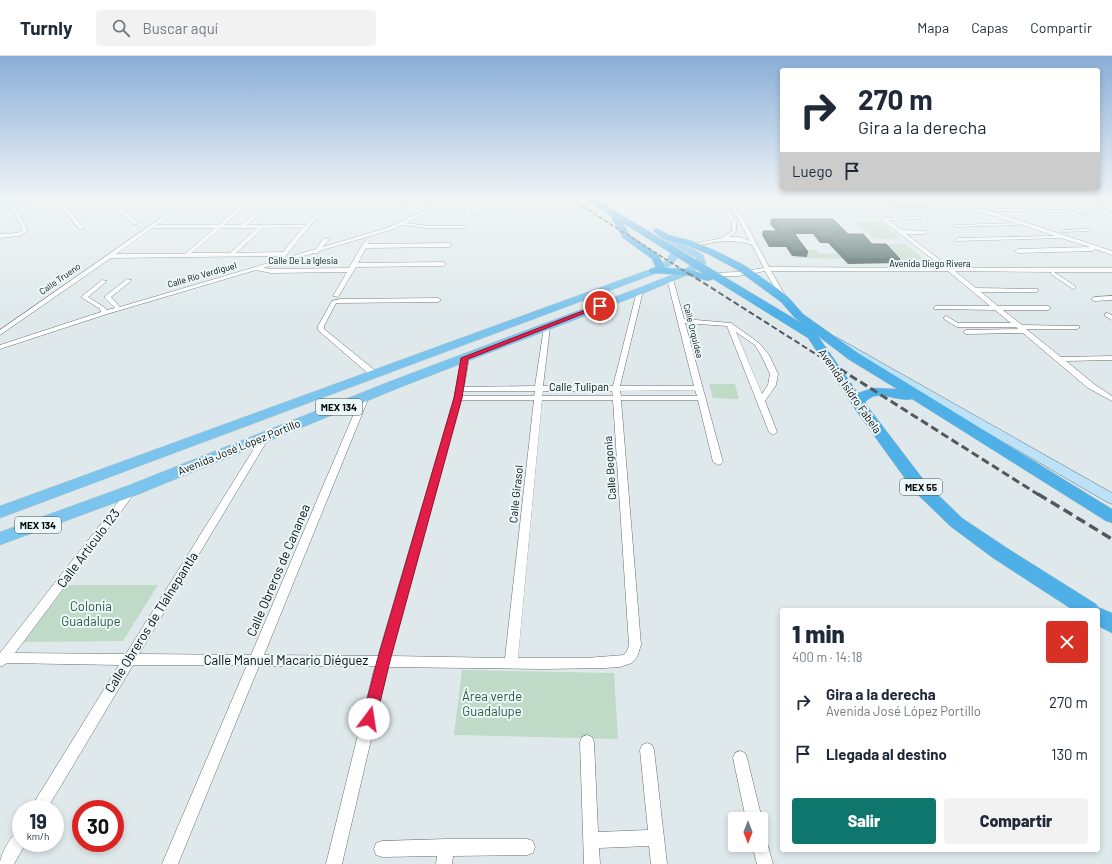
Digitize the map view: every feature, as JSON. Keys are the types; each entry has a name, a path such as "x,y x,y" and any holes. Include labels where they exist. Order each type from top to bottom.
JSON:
{"highway":[{"path":"627,237 656,258 657,269 696,271 819,347 907,396 1054,482"},
{"name":"Avenida Isidro Fabela","path":"657,237 680,249 696,271 715,275 807,332 920,487 956,522 1000,553 1086,608"},
{"name":"Avenida Isidro Fabela","path":"666,237 694,245 724,258 748,273 785,300 799,316 818,328 853,356 991,440 1054,482 1112,517"},
{"path":"858,403 862,396 872,393 892,392 907,396"},
{"path":"1100,616 1112,624"}],"main road":[{"name":"MEX 55","path":"666,237 680,249"},
{"name":"Avenida José López Portillo","path":"0,512 657,269 671,262 680,249"},
{"name":"Avenida José López Portillo","path":"0,539 132,490 465,358 640,292 673,277 696,271"},
{"name":"MEX 55","path":"818,328 1112,499"},
{"path":"448,347 456,346 467,348 469,353 465,358"}],"street":[{"name":"Calle Trueno","path":"0,333 136,237"},
{"path":"185,256 208,237"},
{"path":"232,254 250,237"},
{"path":"279,262 299,237"},
{"name":"Calle Río Verdiguel","path":"0,347 105,313 256,268 316,252 364,237"},
{"path":"370,237 321,326 322,333 374,374"},
{"path":"724,239 728,237"},
{"path":"750,237 785,300"},
{"path":"907,237 1022,328 1100,393 1112,399"},
{"path":"958,240 1066,237 1112,253"},
{"path":"1080,237 1111,247"},
{"path":"316,252 326,239"},
{"path":"680,249 724,239 740,239 754,244"},
{"path":"365,246 449,245"},
{"path":"1018,251 1100,249"},
{"path":"108,256 285,254"},
{"name":"Calle De La Iglesia","path":"256,268 271,271 443,264"},
{"path":"673,277 696,271"},
{"name":"Avenida Diego Rivera","path":"715,275 768,271 1108,272"},
{"name":"Avenida Diego Rivera","path":"951,271 1053,273 1108,272"},
{"path":"1053,273 1073,287"},
{"name":"Calle Orquidea","path":"673,277 681,321 718,462"},
{"path":"119,309 107,296 129,280"},
{"path":"104,281 84,297 102,308 105,313"},
{"path":"975,290 1036,290"},
{"name":"Calle Begonia","path":"636,645 617,393 640,292"},
{"path":"1094,299 1112,298"},
{"path":"335,299 340,301 438,300"},
{"path":"936,308 1048,308"},
{"path":"946,318 957,325 1022,328"},
{"path":"681,321 730,324 757,344 765,354 774,374 772,385 761,402"},
{"path":"730,324 772,432"},
{"name":"Calle Girasol","path":"511,663 546,327"},
{"path":"966,332 1022,328 1077,327"},
{"path":"334,864 383,661 459,393 465,358"},
{"path":"1059,359 1112,358"},
{"name":"Calle Tulipan","path":"617,393 698,388"},
{"name":"Calle Tulipan","path":"459,393 617,393 700,398"},
{"name":"Calle Obreros de Cananea","path":"170,864 365,397"},
{"name":"Calle Obreros de Tlalnepantla","path":"43,800 266,436"},
{"name":"Calle Artículo 123","path":"1,660 132,490"},
{"name":"Calle Manuel Macario Diéguez","path":"1,660 256,660 511,663 617,662 627,660 633,653 636,645"},
{"path":"587,742 592,864"},
{"path":"647,750 659,864"},
{"path":"740,758 752,812"},
{"path":"591,840 656,838"},
{"path":"444,864 447,847"},
{"path":"382,849 527,847"},
{"path":"5,864 12,852"},
{"path":"762,852 765,864"}],"green space":[{"path":"871,237 898,237 901,239 874,239"},
{"path":"884,244 905,244 929,263 906,263"},
{"path":"805,250 816,250 821,256 819,253 839,254 843,259 792,258 809,257"},
{"path":"709,384 735,384 739,399 713,398"},
{"name":"Colonia Guadalupe","path":"67,585 158,585 123,641 24,642"},
{"name":"Área verde Guadalupe","path":"462,670 614,673 618,739 454,735"}],"building":[{"path":"766,237 797,237 808,252 793,252 787,242 769,242"},
{"path":"820,237 865,237 872,244 886,244 900,259 849,259 829,238"}],"railway":[{"path":"630,237 689,274"},
{"path":"688,273 841,370"},
{"path":"840,369 1039,495"},
{"path":"1038,494 1112,539"}],"route":[{"path":"369,719 383,661 458,398 465,358 600,306"}]}
